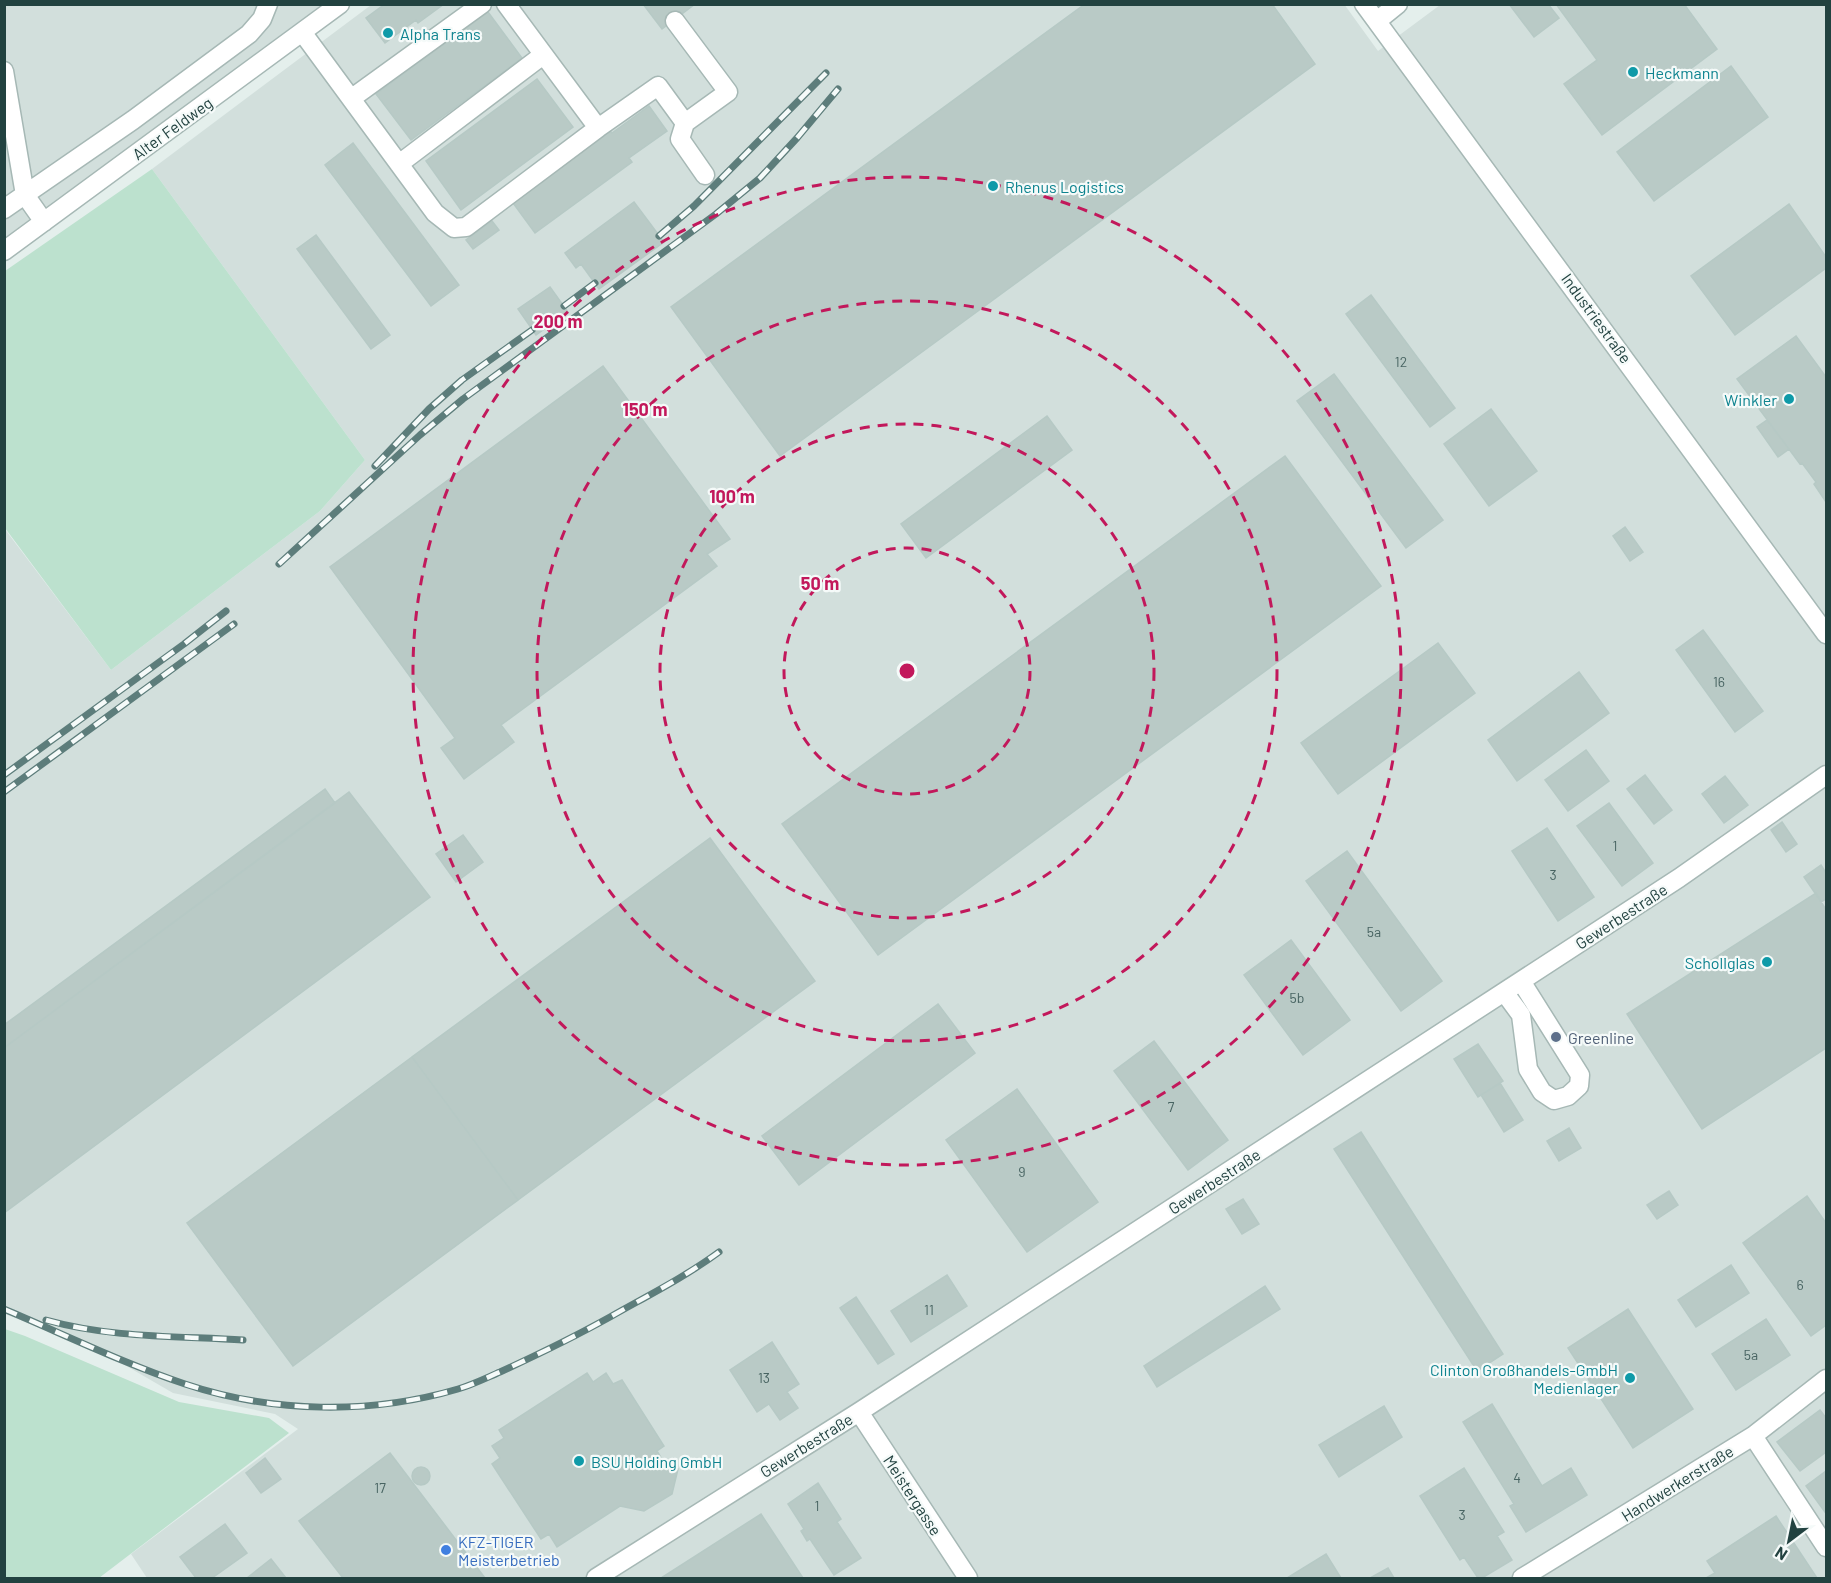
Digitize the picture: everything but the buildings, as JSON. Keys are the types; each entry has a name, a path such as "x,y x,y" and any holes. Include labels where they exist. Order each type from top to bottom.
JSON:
{"street":[{"path":"4,209 249,34 262,19 268,4"},
{"name":"Alter Feldweg","path":"4,251 340,4"},
{"path":"352,98 482,4"},
{"path":"506,4 598,128"},
{"name":"Industriestraße","path":"1364,4 1827,634"},
{"path":"1377,21 1398,4"},
{"path":"675,21 728,92 685,123 680,139 705,175"},
{"path":"302,32 435,213 454,228 466,227 658,86 685,123"},
{"path":"399,164 543,54"},
{"path":"4,71 25,195 45,222"},
{"name":"Gewerbestraße","path":"596,1578 859,1412 1679,878 1827,775"},
{"path":"1504,992 1521,1015 1528,1069 1542,1092 1554,1100 1568,1096 1579,1086 1580,1075 1521,981"},
{"name":"Handwerkerstraße","path":"1522,1578 1753,1436 1827,1378"},
{"name":"Meistergasse","path":"859,1412 968,1578"},
{"path":"1753,1436 1827,1547"}],"shaded area":[{"path":"1344,4 1378,51 1440,5 1826,5 1826,1578 147,1578 131,1554 298,1429 275,1414 173,1393 104,1353 5,1314 4,528 111,670 320,511 365,460 152,169 371,5"},
{"path":"5,5 321,5 5,239"}],"green space":[{"path":"152,169 365,460 320,511 111,670 5,528 5,271"},
{"path":"5,1329 179,1402 269,1418 289,1433 99,1578 5,1578"}],"railway":[{"path":"659,236 694,206 826,73"},
{"path":"279,564 420,435 463,399 716,214 760,178 838,89"},
{"path":"564,306 595,283"},
{"path":"375,466 429,409 462,380 532,330"},
{"path":"4,775 226,611"},
{"path":"4,792 234,624"},
{"path":"4,1309 140,1367 218,1394 286,1405 356,1406 425,1397 479,1381 596,1324 679,1278 719,1252"},
{"path":"46,1320 119,1333 243,1340"}],"place":[{"name":"Alpha Trans","path":"388,33"},
{"name":"Heckmann","path":"1633,72"},
{"name":"Rhenus Logistics","path":"993,186"},
{"name":"Winkler","path":"1789,399"},
{"name":"Schollglas","path":"1767,962"},
{"name":"Greenline","path":"1556,1037"},
{"name":"Clinton Großhandels-GmbH Medienlager","path":"1630,1378"},
{"name":"BSU Holding GmbH","path":"579,1461"},
{"name":"KFZ-TIGER Meisterbetrieb","path":"446,1550"}]}
